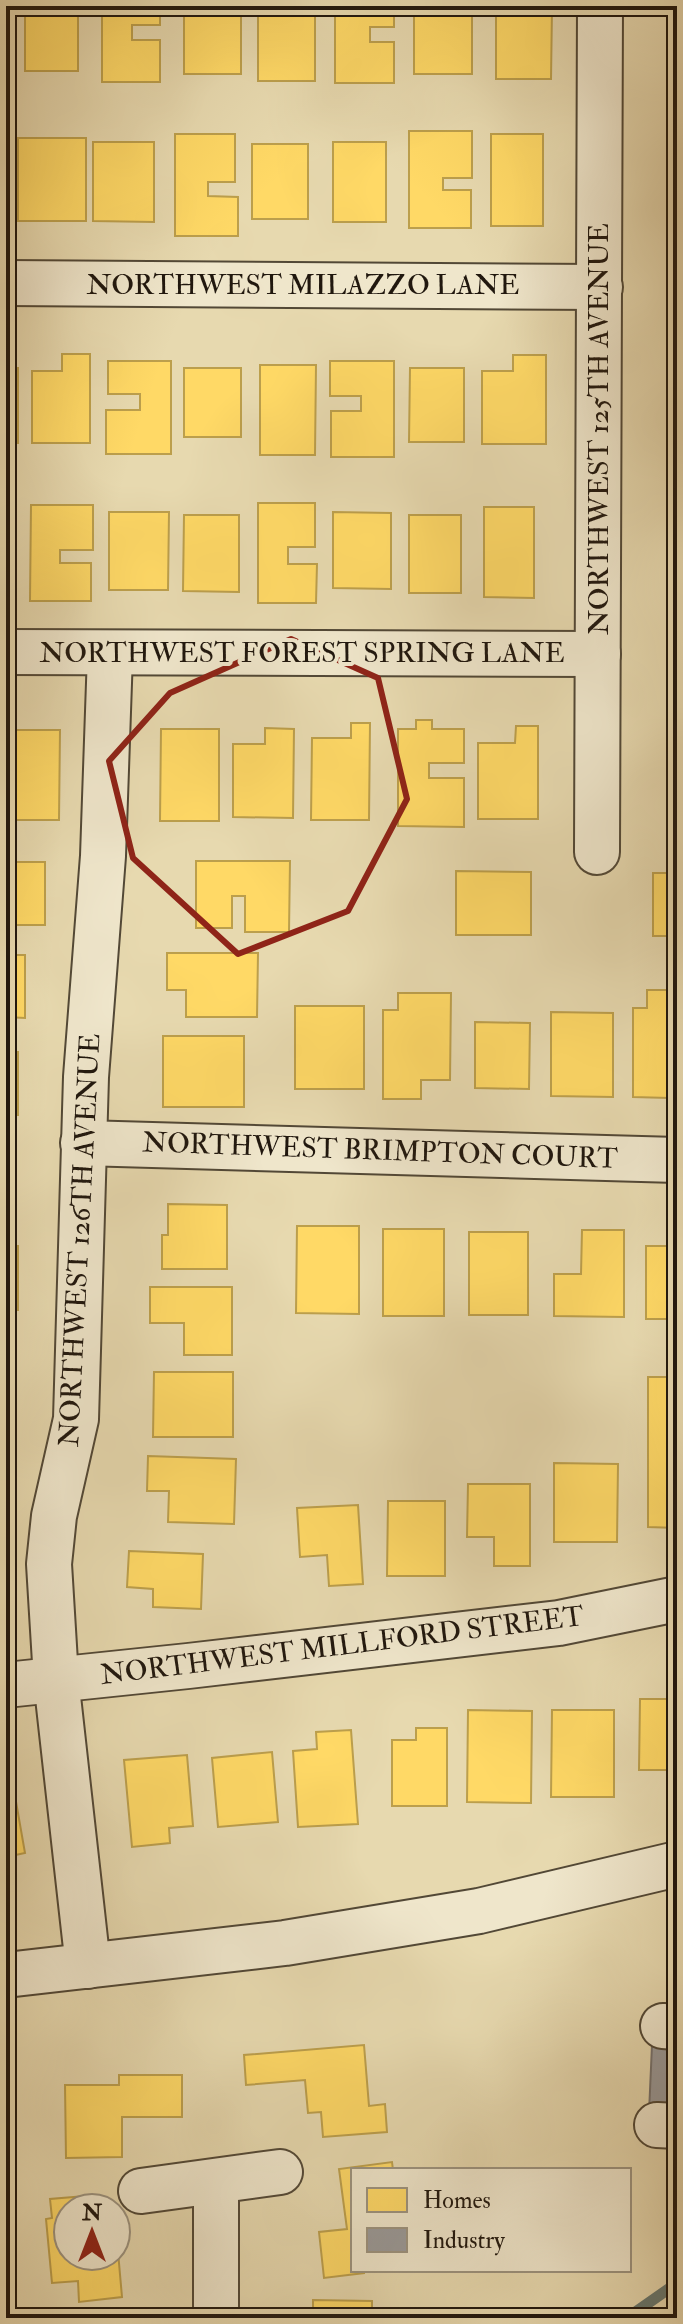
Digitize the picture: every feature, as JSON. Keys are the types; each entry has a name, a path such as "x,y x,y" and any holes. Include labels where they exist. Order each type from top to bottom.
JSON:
{"street":[{"name":"NORTHWEST 125TH AVENUE","path":"597,852 600,6"},
{"name":"NORTHWEST MILAZZO LANE","path":"6,283 600,287"},
{"name":"NORTHWEST FOREST SPRING LANE","path":"6,652 598,654"},
{"name":"NORTHWEST 126TH AVENUE","path":"88,1966 56,1679 49,1564 54,1516 76,1419 83,1143 103,856 110,654"},
{"name":"NORTHWEST BRIMPTON COURT","path":"83,1143 677,1160"},
{"name":"NORTHWEST MILLFORD STREET","path":"6,1685 559,1623 677,1599"},
{"path":"6,1975 285,1943 479,1911 675,1868"},
{"path":"141,2191 280,2172"},
{"path":"216,2182 216,2318"}],"highlighted area":[{"path":"291,639 378,678 407,799 348,911 238,954 133,858 109,761 170,693"}],"building: Homes":[{"path":"25,6 78,6 78,71 25,71"},
{"path":"102,6 160,6 160,25 132,25 132,40 160,40 160,82 102,82"},
{"path":"184,6 241,6 241,74 184,74"},
{"path":"258,6 315,6 315,81 258,81"},
{"path":"335,6 394,6 394,27 370,27 370,42 394,42 394,83 335,83"},
{"path":"414,6 472,6 472,74 414,74"},
{"path":"496,8 552,8 551,79 496,79"},
{"path":"670,36 677,36 677,63 670,63"},
{"path":"409,131 472,131 472,178 443,178 443,190 471,190 471,228 409,228"},
{"path":"175,134 235,134 235,182 208,182 208,196 238,197 238,236 175,236"},
{"path":"491,134 543,134 543,226 491,226"},
{"path":"18,138 86,138 86,221 18,221"},
{"path":"93,142 154,142 154,222 93,221"},
{"path":"333,142 386,142 386,222 333,222"},
{"path":"252,144 308,144 308,219 252,219"},
{"path":"672,319 677,319 677,379 672,379"},
{"path":"62,354 90,354 90,443 32,443 32,371 62,371"},
{"path":"513,355 546,355 546,444 482,444 482,371 513,371"},
{"path":"108,361 171,361 171,454 106,454 106,410 140,410 140,394 108,394"},
{"path":"330,361 394,361 394,457 331,457 331,411 361,411 361,396 330,396"},
{"path":"260,365 316,365 315,455 260,455"},
{"path":"6,368 18,368 18,443 6,443"},
{"path":"184,368 241,368 241,437 184,437"},
{"path":"410,368 464,368 464,442 409,442"},
{"path":"258,503 315,503 315,547 288,547 288,564 317,564 316,603 258,603"},
{"path":"31,505 93,505 93,550 60,550 60,563 91,563 91,601 30,601"},
{"path":"484,507 534,507 534,598 484,597"},
{"path":"109,512 169,512 168,590 109,590"},
{"path":"333,512 391,513 391,589 333,588"},
{"path":"184,515 239,515 239,592 183,591"},
{"path":"409,515 461,515 461,593 409,593"},
{"path":"6,518 14,518 14,593 6,593"},
{"path":"674,553 677,553 677,608 674,608"},
{"path":"416,720 432,720 432,729 464,729 464,763 429,763 429,778 464,778 464,827 398,826 398,729 416,729"},
{"path":"351,723 370,723 369,820 311,820 312,738 351,738"},
{"path":"516,726 538,726 538,819 478,819 478,743 515,743"},
{"path":"265,728 294,729 293,818 233,817 233,744 265,744"},
{"path":"161,729 219,729 219,821 160,821"},
{"path":"8,730 60,730 59,820 7,820"},
{"path":"667,784 677,784 677,847 676,809 667,809"},
{"path":"196,861 290,861 289,932 245,932 245,896 232,896 232,928 196,928"},
{"path":"6,862 45,862 45,925 6,925"},
{"path":"456,871 531,872 531,935 456,935"},
{"path":"653,873 677,873 677,936 653,936"},
{"path":"167,953 258,953 257,1017 186,1017 186,990 167,990"},
{"path":"6,955 25,955 25,1018 6,1017"},
{"path":"647,990 677,990 677,1079 669,1079 669,1098 633,1097 633,1008 647,1008"},
{"path":"398,993 451,993 450,1080 421,1080 421,1099 383,1099 383,1010 398,1010"},
{"path":"295,1006 364,1006 364,1089 295,1089"},
{"path":"551,1012 613,1013 613,1097 551,1096"},
{"path":"475,1022 530,1023 529,1089 475,1088"},
{"path":"163,1036 244,1036 244,1107 163,1107"},
{"path":"6,1052 18,1052 18,1115 6,1115"},
{"path":"6,1154 13,1154 13,1215 6,1215"},
{"path":"168,1204 227,1205 227,1269 162,1269 162,1235 168,1235"},
{"path":"297,1226 359,1226 359,1314 296,1313"},
{"path":"383,1229 444,1229 444,1316 383,1316"},
{"path":"582,1230 624,1230 624,1317 554,1316 554,1274 581,1274"},
{"path":"469,1232 528,1232 528,1315 469,1315"},
{"path":"6,1246 18,1246 18,1310 6,1310"},
{"path":"646,1246 677,1246 677,1319 646,1319"},
{"path":"150,1287 232,1287 232,1355 184,1355 184,1323 150,1323"},
{"path":"6,1337 14,1337 14,1391 6,1391"},
{"path":"154,1372 233,1372 233,1437 153,1437"},
{"path":"648,1377 677,1377 677,1528 648,1527"},
{"path":"148,1456 236,1459 234,1524 168,1522 169,1491 147,1491"},
{"path":"554,1463 618,1464 617,1542 554,1542"},
{"path":"468,1484 530,1484 530,1566 494,1566 494,1537 467,1537"},
{"path":"388,1501 445,1501 445,1576 387,1576"},
{"path":"358,1505 363,1584 329,1586 327,1555 300,1557 297,1508"},
{"path":"129,1551 203,1554 201,1609 153,1607 153,1589 127,1587"},
{"path":"640,1699 677,1699 677,1770 639,1770"},
{"path":"468,1710 532,1711 531,1803 467,1802"},
{"path":"552,1710 614,1710 614,1797 551,1797"},
{"path":"416,1728 447,1728 447,1806 392,1806 392,1740 416,1740"},
{"path":"351,1730 358,1824 298,1827 293,1751 317,1749 316,1732"},
{"path":"272,1752 278,1822 218,1827 212,1758"},
{"path":"187,1755 193,1826 169,1828 170,1843 132,1847 124,1760"},
{"path":"11,1773 25,1853 6,1857 6,1774"},
{"path":"364,2045 369,2106 385,2104 387,2132 323,2137 321,2112 308,2113 305,2080 246,2085 244,2055"},
{"path":"119,2075 182,2075 182,2117 122,2117 122,2157 66,2158 65,2085 119,2085"},
{"path":"392,2162 393,2168 351,2168 351,2272 364,2273 324,2278 319,2232 347,2229 339,2169"},
{"path":"52,2218 52,2272 120,2272 122,2297 79,2302 78,2281 52,2283 46,2219"},
{"path":"313,2300 372,2301 372,2318 313,2318"}],"building: Industry":[{"path":"652,2045 677,2046 677,2114 649,2113"}],"waterway":[{"path":"627,2318 677,2283"}]}
